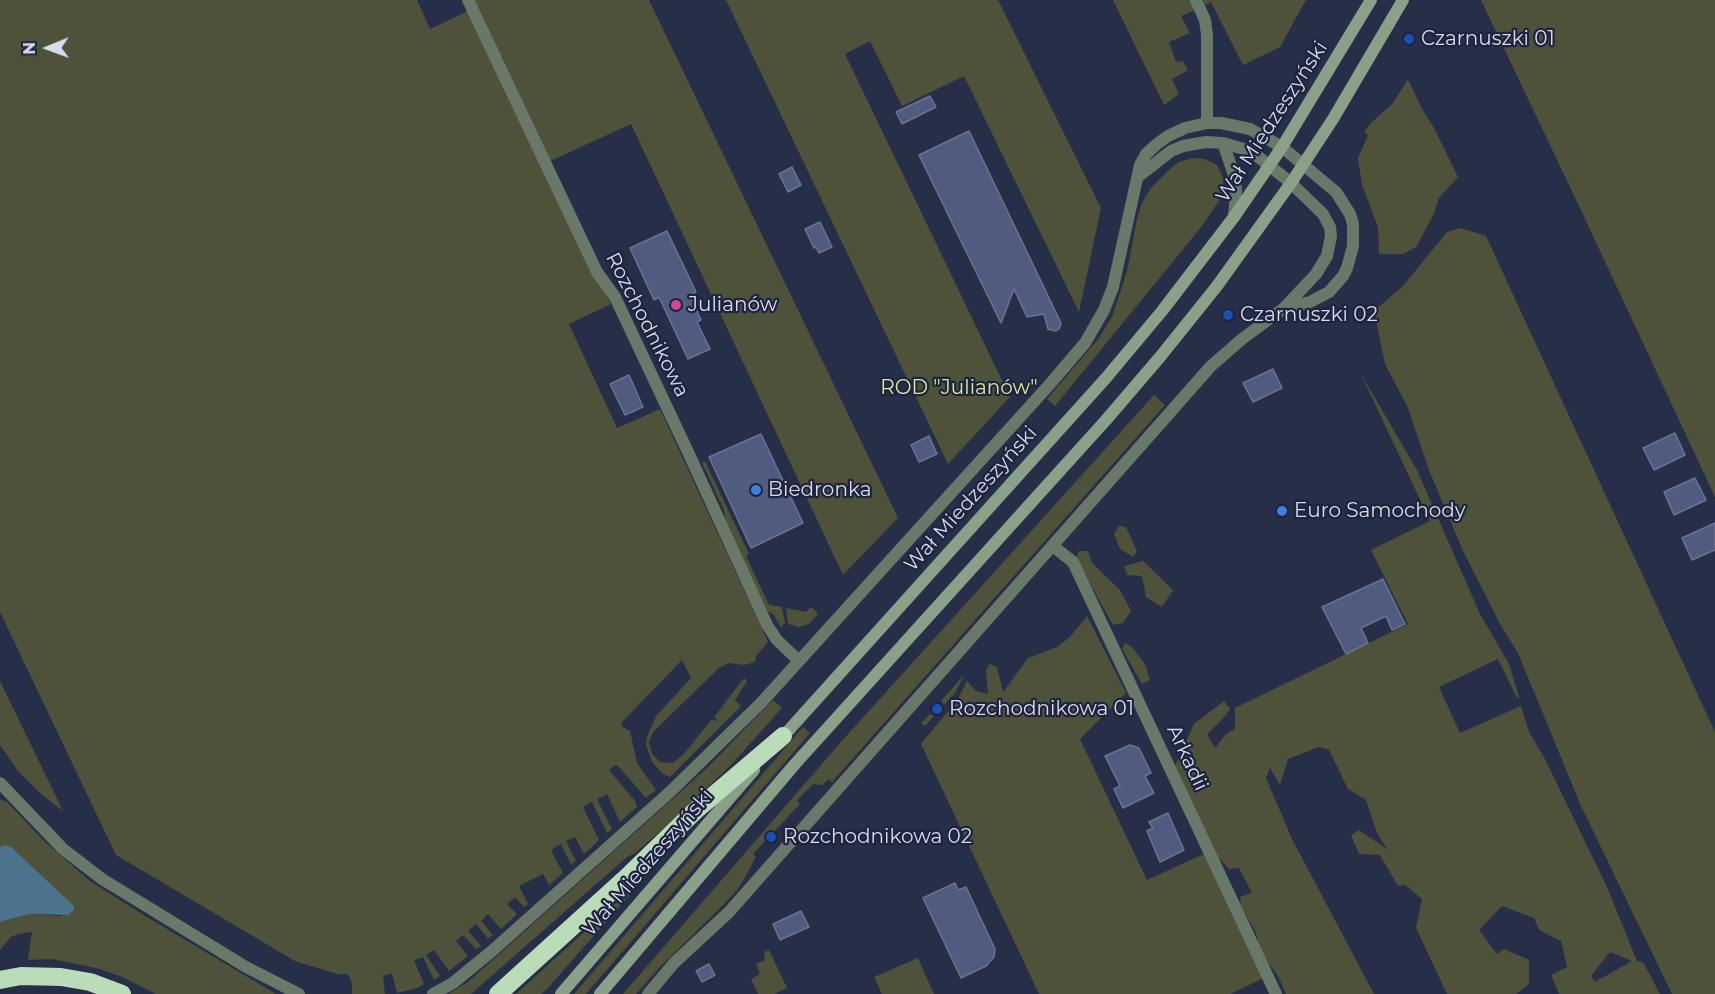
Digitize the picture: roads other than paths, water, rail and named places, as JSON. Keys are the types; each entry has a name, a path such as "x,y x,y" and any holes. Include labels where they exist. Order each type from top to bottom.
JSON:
{"highway":[{"path":"498,994 627,877 695,811 783,736"},
{"path":"0,980 21,976 61,977 90,982 122,994"}],"main road":[{"name":"Wał Miedzeszyński","path":"561,994 783,736 1106,378 1162,311 1234,217 1282,147 1371,0"},
{"path":"600,994 815,741 1139,382 1217,286 1291,183 1347,95 1403,0"}],"street":[{"name":"Rozchodnikowa","path":"468,0 597,272 609,287 660,392 767,625 777,640 798,661"},
{"path":"1196,0 1208,35 1207,123"},
{"path":"433,994 453,983 479,963 670,792 760,704 1044,391 1085,343 1100,319 1110,297 1140,165 1146,154 1168,136 1207,123 1221,123 1250,129 1282,147 1331,186 1344,201 1353,224 1353,246 1343,276 1329,292 1310,302 1284,308"},
{"path":"648,994 674,963 729,912 1211,366 1234,345 1284,308 1323,265 1331,236 1330,227 1323,213 1291,183 1251,152 1223,143 1206,142 1183,146 1171,151 1139,176"},
{"path":"1223,143 1235,178 1234,217"},
{"name":"Arkadii","path":"1053,546 1073,562 1276,994"},
{"path":"0,783 63,849 102,879 246,967 298,994"}],"water":[{"path":"4,845 11,847 74,906 74,910 68,915 30,914 0,922 0,847"}],"place":[{"name":"Czarnuszki 01","path":"1409,39"},
{"name":"Julianów","path":"676,305"},
{"name":"Czarnuszki 02","path":"1228,315"},
{"name":"Biedronka","path":"756,490"},
{"name":"Euro Samochody","path":"1282,511"},
{"name":"Rozchodnikowa 01","path":"937,709"},
{"name":"Rozchodnikowa 02","path":"771,837"}],"park label":[{"name":"ROD \"Julianów\"","path":"959,388"}]}
